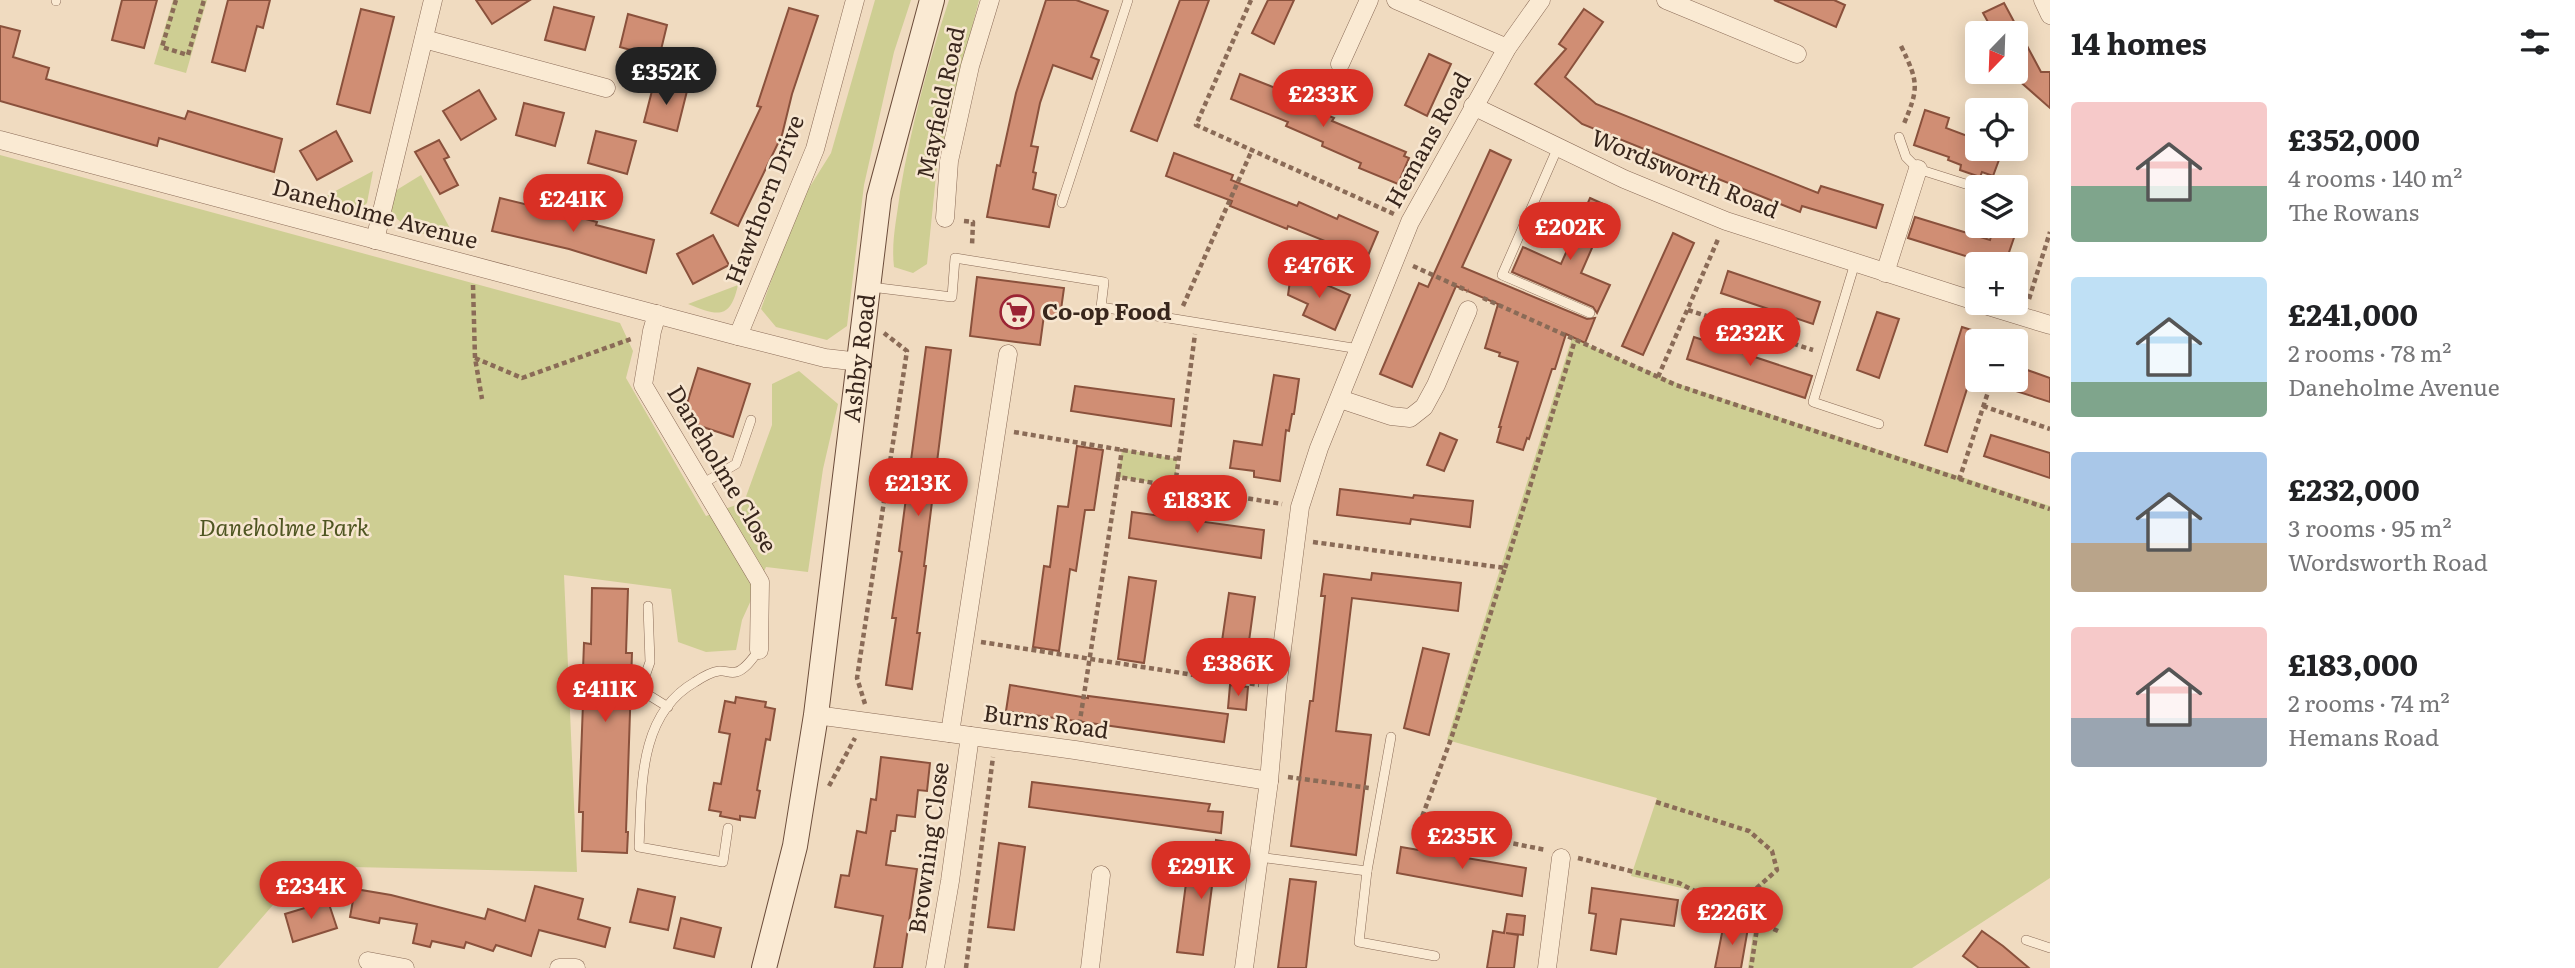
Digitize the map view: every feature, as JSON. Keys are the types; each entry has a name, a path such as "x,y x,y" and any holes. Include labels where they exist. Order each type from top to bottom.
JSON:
{"street":[{"path":"375,240 433,0"},
{"name":"Hawthorn Drive","path":"738,336 815,149 855,0"},
{"name":"Ashby Road","path":"764,968 794,846 816,715 879,197 932,0"},
{"name":"Mayfield Road","path":"945,218 949,161 970,66 990,0"},
{"path":"1340,64 1369,0"},
{"path":"1396,0 1507,48"},
{"name":"Hemans Road","path":"1244,968 1300,507 1320,448 1410,222 1507,48 1541,0"},
{"path":"1665,0 1797,54"},
{"path":"2043,0 2050,15"},
{"path":"424,39 606,88"},
{"name":"Wordsworth Road","path":"1473,106 1623,178 1726,221 1965,299"},
{"name":"Daneholme Avenue","path":"0,140 473,266 654,323 738,336 825,358 860,362"},
{"path":"1885,272 1918,169"},
{"path":"1340,399 1391,416 1410,418 1424,407 1436,385 1468,310"},
{"name":"Wordsworth Road","path":"2017,315 2050,325"},
{"name":"Daneholme Close","path":"654,323 643,385 760,582 759,650"},
{"path":"950,733 1008,354"},
{"name":"Burns Road","path":"816,715 1269,778"},
{"name":"Browning Close","path":"935,968 970,736"},
{"path":"1553,967 1561,858"},
{"path":"1090,968 1101,875"},
{"path":"368,961 405,968"},
{"path":"559,968 576,968"}],"lane":[{"path":"1062,203 1128,0"},
{"path":"1899,137 1906,157 1918,169 1965,184"},
{"path":"1558,147 1502,275 1590,313"},
{"path":"867,286 952,297 955,258 1104,282 1101,307 1359,349"},
{"path":"1855,263 1813,402 1879,424"},
{"path":"702,484 736,464 751,420"},
{"path":"648,606 650,662 643,682 647,694 668,707"},
{"path":"728,828 723,862 639,847 645,752 658,719 693,683 719,671 736,672 749,663 759,650"},
{"path":"1391,737 1367,871 1359,942 1435,956"},
{"path":"1259,857 1367,871"},
{"path":"2026,940 2050,948"}],"path":[{"path":"176,0 162,47 188,55 204,0"},
{"path":"1251,0 1196,125 1410,222"},
{"path":"1899,137 1916,95 1914,72 1900,46"},
{"path":"1178,319 1252,150"},
{"path":"945,218 973,222 971,261"},
{"path":"1658,377 1726,221"},
{"path":"2023,317 2050,232"},
{"path":"1396,258 1658,377 2050,509"},
{"path":"473,266 475,358 482,399"},
{"path":"1688,309 1827,354"},
{"path":"864,318 907,351 857,678 872,723"},
{"path":"1175,486 1197,322"},
{"path":"475,358 522,378 654,323"},
{"path":"1451,740 1575,340"},
{"path":"1959,480 1988,392"},
{"path":"1983,407 2050,429"},
{"path":"996,429 1177,459"},
{"path":"1075,750 1122,449"},
{"path":"1118,477 1300,507"},
{"path":"1294,539 1505,568"},
{"path":"965,640 1277,688"},
{"path":"966,968 995,739"},
{"path":"1269,778 1381,790"},
{"path":"1656,802 1749,831 1772,850 1777,870 1732,910 1778,931"},
{"path":"1751,968 1758,922"}],"green space":[{"path":"173,0 207,0 186,73 154,64"},
{"path":"875,0 911,0 894,52 864,185 847,326 827,340 776,327 761,309 799,204 831,153"},
{"path":"949,0 979,0 937,166 927,264 913,273 894,267 893,248 900,192 927,71"},
{"name":"Daneholme Park","path":"0,155 620,323 633,351 626,378 706,516 744,502 772,425 772,384 799,371 838,404 823,469 808,572 766,567 742,620 736,650 706,652 678,642 671,589 564,575 577,872 307,866 218,968 0,968"},
{"path":"373,171 367,203 356,212 311,204"},
{"path":"421,175 458,243 409,230 391,213 395,191"},
{"path":"738,285 727,310 707,311 688,304"},
{"path":"1572,338 1679,384 2050,506 2050,878 1912,968 1748,968 1757,906 1631,876 1657,798 1447,740"},
{"path":"1122,449 1177,459 1175,486 1118,477"}],"building":[{"path":"122,0 157,0 144,48 112,40"},
{"path":"228,0 270,0 263,28 257,26 245,71 212,62"},
{"path":"476,0 530,0 492,24"},
{"path":"1046,0 1076,0 1108,11 1091,57 1099,60 1092,79 1053,65 1040,103 1031,146 1038,147 1033,189 1056,195 1049,227 987,217 997,165 1000,166 1016,93"},
{"path":"1180,0 1209,0 1157,141 1131,131"},
{"path":"1268,0 1294,0 1274,44 1252,33"},
{"path":"1774,0 1834,0 1845,5 1836,27"},
{"path":"2004,3 2014,21 1987,21 1983,13"},
{"path":"554,7 594,17 585,50 545,40"},
{"path":"789,8 818,16 792,94 782,135 738,226 711,213 761,107 757,106"},
{"path":"361,9 394,17 370,113 337,104"},
{"path":"1584,9 1603,22 1565,77 1596,104 1818,193 1821,186 1883,205 1876,228 1802,206 1800,212 1582,124 1535,84 1566,49 1559,44"},
{"path":"628,14 667,25 659,58 620,47"},
{"path":"0,26 20,31 13,57 49,68 46,79 185,119 188,111 282,139 274,172 159,138 157,146 0,101"},
{"path":"2028,48 2041,72 2050,72 2050,108 2023,84 2028,84"},
{"path":"1429,54 1451,64 1427,116 1405,105"},
{"path":"1240,74 1298,97 1296,102 1334,118 1332,121 1406,152 1404,156 1409,158 1398,184 1359,168 1361,163 1286,126 1288,122 1231,99"},
{"path":"654,83 687,91 677,131 644,122"},
{"path":"479,90 496,119 461,140 443,111"},
{"path":"524,103 564,113 555,146 516,135"},
{"path":"1925,110 1949,118 1946,128 1965,135 1965,161 1999,161 1993,175 1982,172 1981,175 1974,175 1960,170 1961,165 1948,160 1949,157 1914,145"},
{"path":"336,131 352,161 317,180 300,151"},
{"path":"596,131 636,141 627,174 588,163"},
{"path":"439,140 449,157 444,159 458,185 440,194 415,152"},
{"path":"1490,150 1511,160 1462,267 1587,319 1595,318 1585,343 1566,334 1523,450 1497,442 1518,362 1485,348 1498,304 1456,286 1412,387 1380,374 1419,283 1428,287"},
{"path":"1174,153 1233,175 1231,180 1297,206 1299,202 1337,219 1339,215 1378,232 1367,258 1230,206 1232,201 1166,176"},
{"path":"500,198 597,222 596,225 654,240 646,273 569,249 492,231"},
{"path":"1590,198 1610,207 1581,273 1610,285 1597,313 1593,307 1512,272 1523,247 1561,264"},
{"path":"1915,217 1965,232 1965,238 2014,238 2009,252 1965,252 1965,256 1908,238"},
{"path":"1673,233 1694,243 1643,355 1622,346"},
{"path":"713,235 729,265 693,284 677,254"},
{"path":"1728,271 1820,302 1813,324 1721,293"},
{"path":"1291,274 1304,280 1306,276 1350,295 1335,330 1303,315 1308,304 1288,295"},
{"name":"Co-op Food","path":"977,277 1064,288 1060,317 1044,315 1040,345 970,336"},
{"path":"1877,312 1899,319 1879,378 1857,370"},
{"path":"1962,327 1968,329 1965,329 1966,392 1947,452 1925,445"},
{"path":"1694,337 1812,376 1805,398 1687,359"},
{"path":"926,347 951,350 924,566 917,633 920,633 912,689 886,685 896,618 892,618 902,552 899,551"},
{"path":"698,368 750,384 733,437 682,420"},
{"path":"2028,370 2050,378 2050,402 2019,392 2028,392"},
{"path":"1274,375 1299,379 1294,414 1289,431 1286,430 1280,481 1254,477 1254,471 1230,468 1234,441 1262,445"},
{"path":"1075,386 1174,399 1171,426 1071,411"},
{"path":"1440,433 1457,440 1444,471 1427,465"},
{"path":"1991,435 2050,453 2050,478 1984,456"},
{"path":"1077,446 1103,450 1094,510 1085,510 1076,571 1070,569 1059,651 1033,647 1044,566 1050,567 1058,506 1068,507"},
{"path":"1340,489 1413,498 1414,495 1473,501 1470,527 1411,519 1410,524 1337,515"},
{"path":"1132,512 1264,530 1261,558 1129,538"},
{"path":"1372,573 1461,583 1458,611 1352,598 1336,731 1371,735 1356,855 1291,846 1310,701 1313,701 1325,596 1321,596 1324,574 1371,580"},
{"path":"1129,577 1156,581 1144,663 1118,659"},
{"path":"592,588 628,589 626,653 632,653 627,853 582,851 583,812 579,812 583,703 574,702 575,670 583,670 584,643 591,644"},
{"path":"1229,593 1255,597 1244,678 1217,675"},
{"path":"1423,648 1449,654 1429,735 1404,728"},
{"path":"1010,685 1088,698 1228,714 1224,742 1006,711"},
{"path":"1230,685 1248,687 1246,710 1228,708"},
{"path":"736,697 766,702 765,707 775,709 770,740 766,739 755,818 740,816 740,820 720,816 721,812 709,810 714,783 721,784 730,734 719,732 725,701 735,703"},
{"path":"881,757 930,763 927,791 918,790 915,817 897,815 895,831 891,831 886,865 917,869 902,968 874,968 883,916 835,907 841,875 849,876 857,831 866,833 871,799 876,800"},
{"path":"1032,782 1210,804 1208,811 1223,812 1221,833 1029,807"},
{"path":"1216,840 1233,843 1228,873 1214,871 1203,955 1177,952 1188,868 1212,870"},
{"path":"999,843 1025,847 1014,930 988,927"},
{"path":"1401,847 1526,868 1522,896 1397,873"},
{"path":"1290,879 1316,882 1306,968 1278,968"},
{"path":"535,886 583,899 578,919 610,928 605,947 539,930 531,956 496,945 493,951 466,942 464,948 432,941 430,947 413,943 417,924 380,918 379,923 350,917 355,889 391,895 485,919 488,909 525,921"},
{"path":"1592,888 1678,900 1674,926 1621,919 1616,954 1591,950 1596,914 1589,913"},
{"path":"638,889 675,897 668,930 630,922"},
{"path":"328,901 337,928 293,942 285,914"},
{"path":"1507,914 1525,916 1523,935 1506,933 1518,935 1514,968 1487,968 1493,931 1504,933"},
{"path":"681,918 721,928 714,957 674,948"},
{"path":"1724,923 1748,928 1741,968 1715,968"},
{"path":"1982,931 2029,968 1979,968 1963,956"}],"place":[{"name":"Co-op Food","path":"1017,312"}]}
